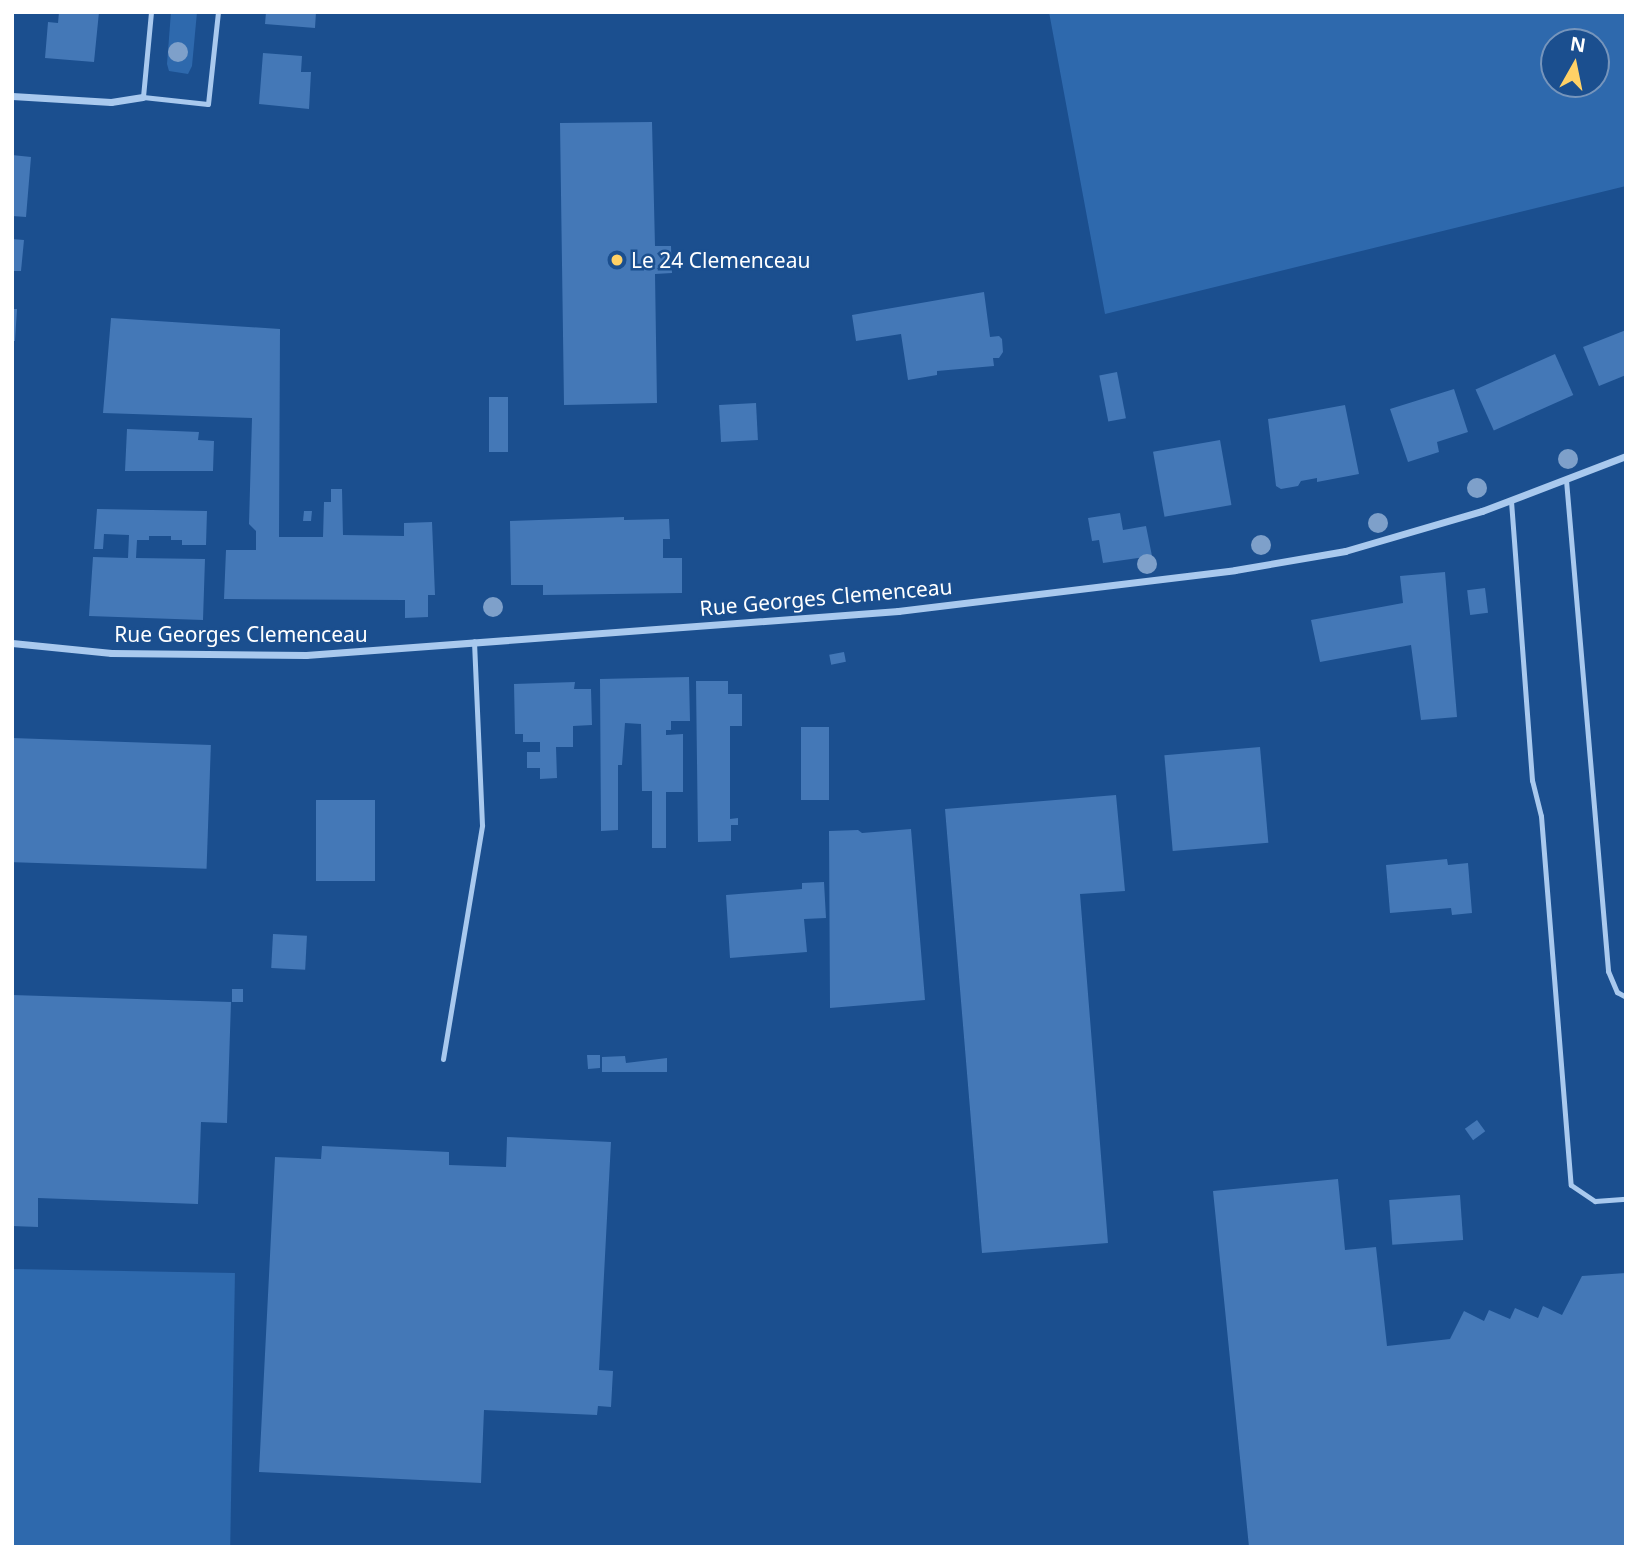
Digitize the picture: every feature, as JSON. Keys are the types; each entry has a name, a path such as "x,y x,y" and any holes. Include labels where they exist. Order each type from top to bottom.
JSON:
{"street":[{"path":"12,96 111,102 143,97"},
{"name":"Rue Georges Clemenceau","path":"12,643 111,653 275,656 898,611 1235,570 1345,551 1418,532 1511,501 1626,456"}],"lane":[{"path":"151,12 143,97 208,104 218,12"},
{"path":"1566,480 1608,971 1617,992 1626,997"},
{"path":"1511,501 1532,780 1541,816 1572,1185 1595,1201 1626,1199"},
{"path":"443,1059 482,825 474,641"}],"shaded area":[{"path":"171,12 197,12 192,66 188,74 169,71 167,64"},
{"path":"1049,12 1626,12 1626,186 1105,314"},
{"path":"12,1269 235,1273 230,1547 12,1547"}],"building":[{"path":"59,12 99,12 94,62 45,58 48,22 58,23"},
{"path":"266,12 316,12 315,28 265,24"},
{"path":"263,53 302,56 301,72 311,72 309,109 259,104"},
{"name":"Le 24 Clemenceau","path":"652,122 655,246 671,246 672,273 655,274 657,403 564,405 560,123"},
{"path":"12,155 31,157 26,217 12,216"},
{"path":"12,239 24,240 21,271 12,271"},
{"path":"984,292 990,337 999,336 1002,339 1003,352 999,358 993,358 994,366 937,371 937,375 908,380 901,334 856,341 852,315"},
{"path":"12,309 17,309 15,341 12,341"},
{"path":"111,318 280,329 279,537 323,537 324,502 331,502 331,489 342,489 343,535 404,536 404,523 432,522 435,595 428,595 428,617 405,618 405,600 224,599 226,550 256,550 256,531 249,524 252,418 103,413"},
{"path":"1626,330 1626,375 1599,386 1583,347"},
{"path":"1555,354 1573,395 1494,430 1476,389"},
{"path":"1117,372 1126,418 1108,422 1099,375"},
{"path":"1454,389 1468,432 1437,442 1439,452 1408,462 1390,409"},
{"path":"489,397 508,397 508,452 489,452"},
{"path":"756,403 758,440 721,442 719,405"},
{"path":"1345,405 1359,474 1317,482 1317,478 1301,481 1298,486 1281,489 1276,486 1268,419"},
{"path":"127,429 199,432 198,440 214,441 213,471 125,471"},
{"path":"1220,440 1231,505 1164,517 1153,452"},
{"path":"97,509 207,511 206,545 182,545 182,540 171,540 171,536 149,536 149,540 137,540 136,558 205,559 203,620 89,616 93,557 128,558 129,535 104,534 103,549 94,549"},
{"path":"304,511 312,511 311,521 303,521"},
{"path":"1120,513 1123,530 1146,526 1152,556 1103,563 1099,540 1092,541 1088,518"},
{"path":"624,517 624,520 669,519 670,539 663,539 663,558 682,558 682,593 543,595 543,585 511,585 510,521"},
{"path":"1445,572 1457,717 1421,720 1411,645 1320,662 1311,620 1403,603 1400,576"},
{"path":"1485,588 1488,613 1470,615 1467,590"},
{"path":"844,652 846,662 831,665 829,655"},
{"path":"689,677 690,721 671,721 671,730 666,730 666,735 683,734 683,792 666,792 666,848 652,848 652,791 642,791 641,724 625,723 622,765 618,765 618,830 601,831 600,679"},
{"path":"696,681 728,681 728,694 742,694 742,726 730,726 730,819 738,818 738,825 731,825 731,841 698,842"},
{"path":"575,682 574,689 591,689 592,725 573,726 573,747 556,747 557,778 540,779 540,768 527,768 527,752 540,752 540,742 523,742 523,734 515,734 514,684"},
{"path":"801,727 829,727 829,800 801,800"},
{"path":"12,738 211,745 207,869 12,862"},
{"path":"1260,747 1268,843 1173,851 1164,755"},
{"path":"1116,795 1125,891 1080,894 1108,1243 982,1253 945,809"},
{"path":"316,800 375,800 375,881 316,881"},
{"path":"911,829 925,1000 830,1008 829,831 858,830 862,833"},
{"path":"1447,859 1448,865 1468,863 1472,913 1452,915 1451,908 1390,913 1386,865"},
{"path":"824,882 826,918 804,919 807,952 730,958 726,895 802,889 802,883"},
{"path":"273,934 307,936 305,970 271,968"},
{"path":"232,989 243,989 243,1002 232,1002"},
{"path":"12,995 231,1002 227,1123 201,1122 198,1204 38,1198 38,1227 12,1226"},
{"path":"587,1055 600,1055 600,1068 588,1069"},
{"path":"625,1056 626,1063 667,1058 667,1072 602,1072 602,1057"},
{"path":"1477,1120 1485,1131 1473,1140 1465,1129"},
{"path":"507,1137 611,1142 599,1370 613,1371 611,1407 598,1406 597,1415 484,1410 481,1483 259,1472 275,1157 321,1159 322,1146 449,1152 449,1165 506,1167"},
{"path":"1338,1179 1345,1250 1376,1247 1387,1346 1450,1339 1464,1311 1484,1321 1489,1310 1510,1319 1515,1308 1538,1318 1543,1306 1562,1315 1582,1276 1626,1273 1626,1547 1249,1547 1213,1191"},
{"path":"1460,1195 1463,1240 1392,1245 1389,1200"}],"place":[{"name":"Le 24 Clemenceau","path":"617,260"}]}
